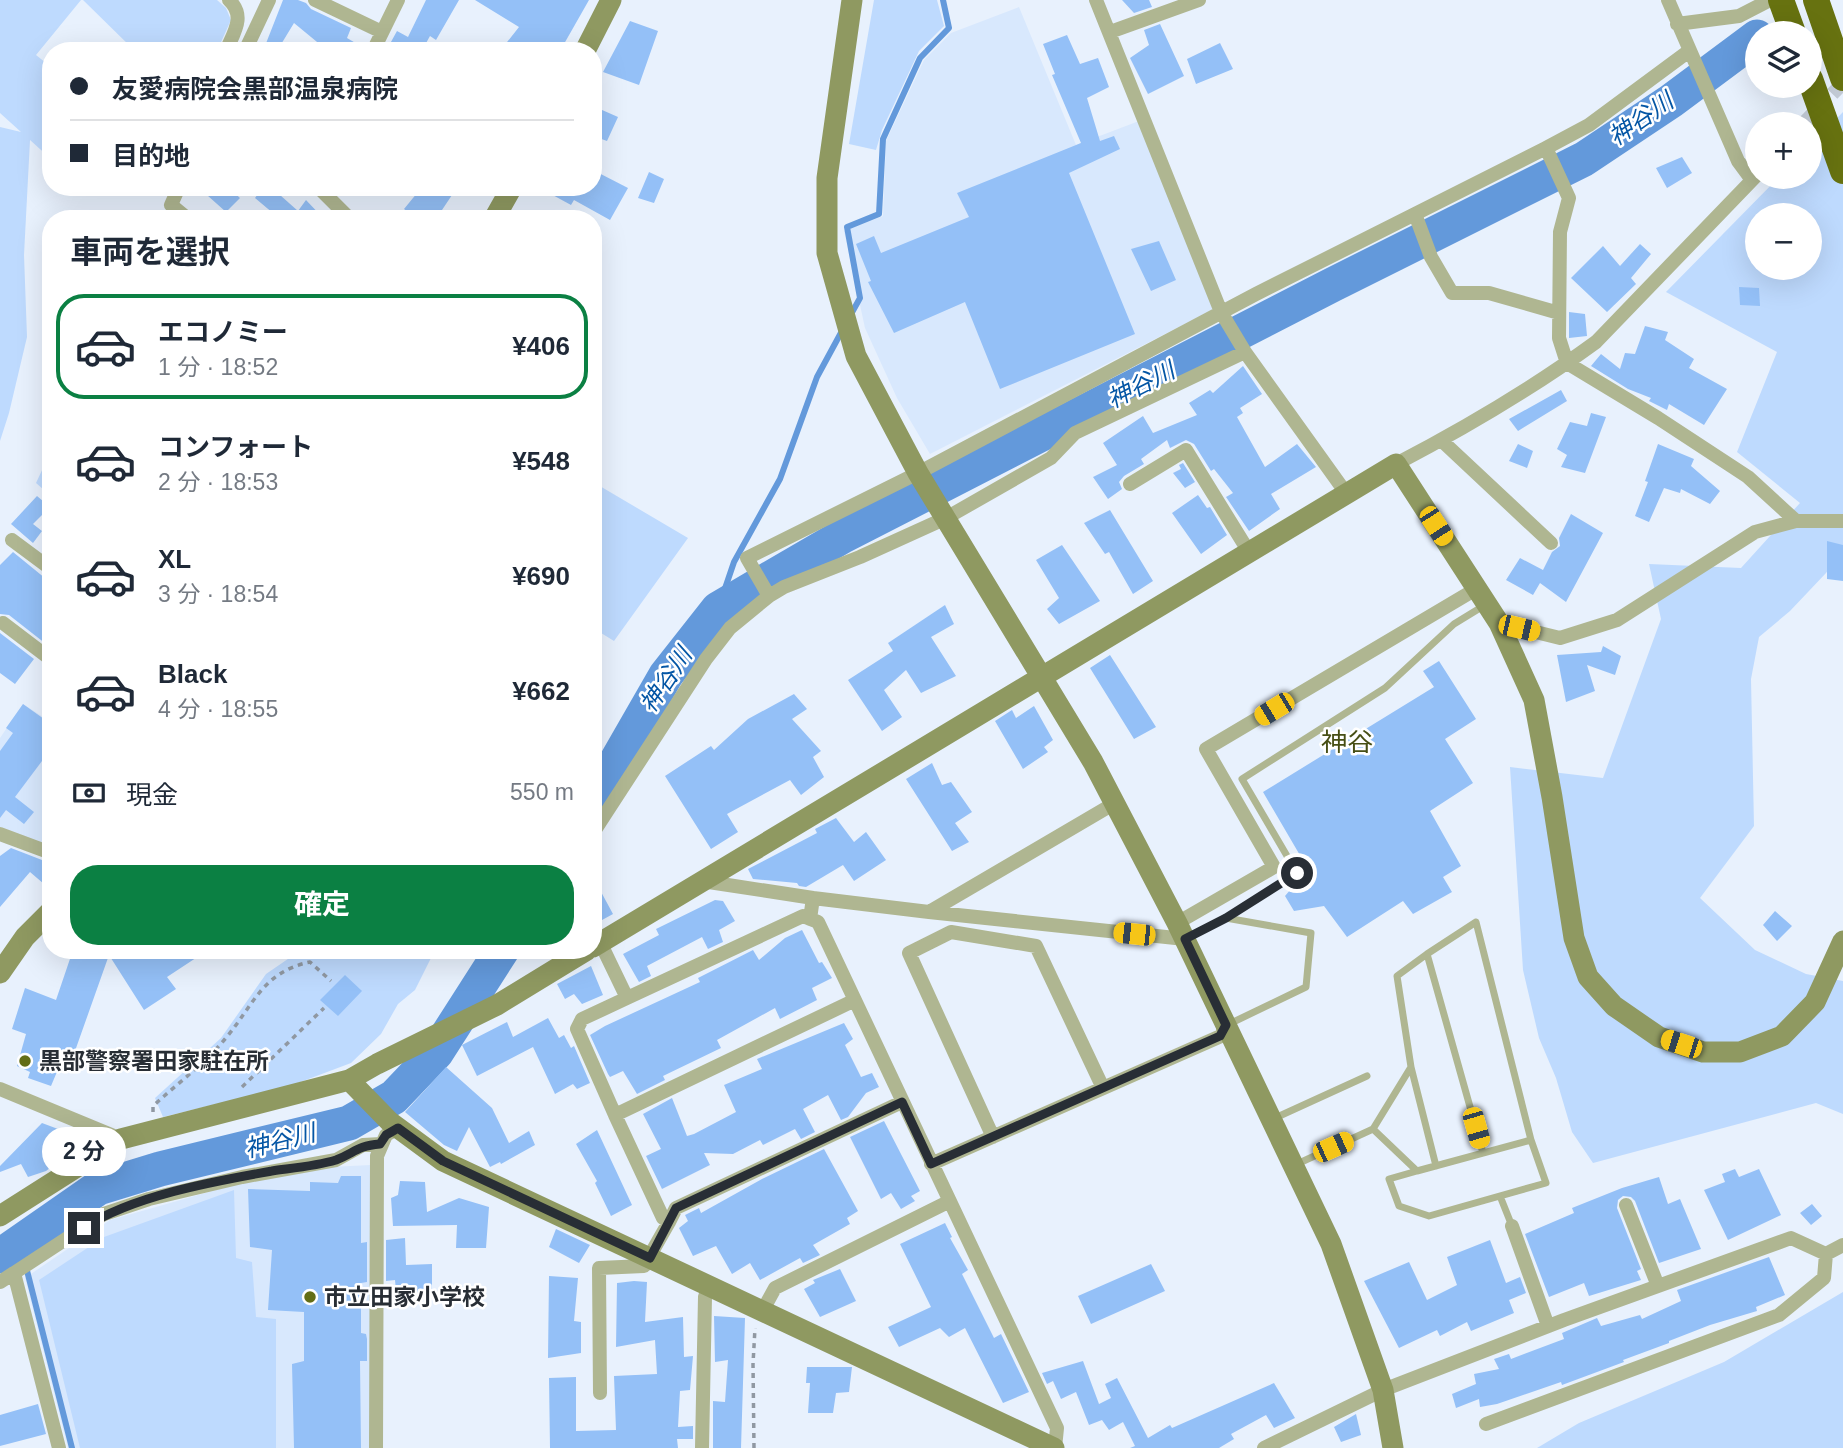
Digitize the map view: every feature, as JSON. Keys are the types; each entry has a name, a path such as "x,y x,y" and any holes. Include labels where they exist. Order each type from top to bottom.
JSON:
{"highway":[{"path":"1781,0 1789,21"},
{"path":"1816,0 1842,76"},
{"path":"1816,98 1843,171"}],"street":[{"path":"229,0 237,7 239,22 230,42"},
{"path":"248,42 269,0"},
{"path":"315,0 382,32"},
{"path":"377,42 398,0"},
{"path":"590,42 611,0"},
{"path":"852,0 827,178 827,253 856,356 918,473 1043,676 1115,803 1181,931 1331,1244 1383,1390 1393,1448"},
{"path":"1096,0 1221,312 1245,352 1346,494"},
{"path":"1110,32 1199,0"},
{"path":"1668,0 1738,162 1745,168"},
{"path":"1677,24 1739,16 1770,0"},
{"path":"769,596 747,558 918,473 1221,312 1547,150 1589,125 1691,55"},
{"path":"1547,150 1569,198 1560,232 1559,313 1559,338 1567,363 1748,477 1796,521"},
{"path":"602,941 1567,363 1596,342 1745,187"},
{"path":"175,196 171,205 177,210"},
{"path":"327,196 342,210"},
{"path":"1415,214 1431,257 1452,293 1489,293 1559,313"},
{"path":"602,819 705,659 730,628 769,596 784,587 860,557 944,515 1051,458 1075,433 1245,352"},
{"path":"1441,440 1551,543"},
{"path":"1130,484 1186,450 1249,552"},
{"path":"1396,464 1499,623 1534,700 1574,938 1588,977 1614,1006 1659,1037 1703,1052 1740,1052 1782,1036 1815,1002 1843,941"},
{"path":"1499,623 1560,638 1617,620 1755,532 1796,521 1843,521"},
{"path":"12,540 42,562"},
{"path":"702,881 929,912 1181,931 1274,867 1206,749 1481,596"},
{"path":"3,623 42,653"},
{"path":"929,912 1115,803"},
{"path":"0,834 42,850"},
{"path":"810,919 813,898"},
{"path":"353,1085 394,1125 443,1161 1054,1448 1057,1428 818,922 803,916 582,1019 577,1030 663,1219 669,1222"},
{"path":"0,973 25,937 42,920"},
{"path":"993,1137 909,953 951,932 1036,946 1103,1088"},
{"path":"0,1216 121,1139 353,1085 377,1064 497,1005 573,959"},
{"path":"602,959 627,998"},
{"path":"615,1115 853,1001"},
{"path":"931,1164 1220,1036 1226,1025"},
{"path":"0,1089 121,1139"},
{"path":"600,1393 598,1268 644,1266 676,1208 902,1102"},
{"path":"376,1448 377,1156 380,1144 394,1125"},
{"path":"0,1282 104,1214 149,1199 242,1177 336,1160 363,1145 380,1144"},
{"path":"760,1309 775,1288 948,1202"},
{"path":"1626,1205 1658,1286"},
{"path":"1512,1226 1548,1326"},
{"path":"1264,1448 1383,1390 1548,1326 1791,1238 1826,1254"},
{"path":"1826,1254 1843,1245"},
{"path":"1486,1424 1779,1315 1824,1279 1826,1254"},
{"path":"14,1273 59,1448"},
{"path":"702,1448 705,1297 709,1285"}],"lane":[{"path":"1181,931 1226,918 1297,873 1242,779 1385,688 1481,596"},
{"path":"1226,918 1311,933 1306,987 1226,1025"},
{"path":"1436,1166 1411,1067 1397,976 1476,922 1531,1140 1546,1184 1429,1216 1399,1206 1389,1180 1531,1140"},
{"path":"1427,954 1483,1153"},
{"path":"1293,1165 1373,1129 1411,1067"},
{"path":"1271,1119 1367,1076"},
{"path":"1373,1129 1417,1171"},
{"path":"1500,1196 1512,1226"}],"path":[{"path":"151,1131 153,1106 224,1041 267,982 290,966 310,962 331,981"},
{"path":"241,1088 324,1008"},
{"path":"754,1448 753,1364 760,1309"}],"shaded area":[{"path":"0,0 81,0 47,42 42,42 42,48 36,55 42,60 42,151 30,140 24,255 27,337 0,441 0,127 21,132 0,113"},
{"path":"83,0 217,0 226,8 231,20 221,42 126,42"},
{"path":"874,0 937,0 944,26 919,51 882,130 876,150 849,144"},
{"path":"1019,7 1076,145 1139,121 1214,309 930,454 897,398 865,328 844,231 883,216 886,141 924,60 951,33"},
{"path":"1843,112 1843,551 1790,611 1759,637 1751,679 1754,826 1700,898 1755,950 1806,974 1843,981 1843,1114 1816,1103 1593,1163 1572,1132 1556,1078 1539,1038 1523,970 1510,767 1603,778 1661,619 1649,564 1741,568 1800,503 1737,452 1777,352 1666,292 1745,212 1745,280 1822,280 1822,203 1753,203 1767,189 1822,189 1822,134"},
{"path":"42,470 42,488 36,483"},
{"path":"602,487 688,538 614,641 602,634"},
{"path":"23,704 42,716 42,845 0,830 0,738"},
{"path":"288,959 430,959 415,990 398,1004 381,1034 351,1063 250,1101 216,1104 163,1117 155,1098 221,1038 266,974"},
{"path":"371,1165 370,1448 68,1448 25,1278 110,1220 230,1186 309,1168"},
{"path":"234,1190 236,1258 252,1262 256,1317 276,1319 276,1448 80,1448 39,1280 104,1237"},
{"path":"1843,1292 1843,1448 1537,1448 1579,1423 1724,1362"}],"building":[{"path":"283,0 298,0 351,28 347,38 354,42 317,42 294,23 282,42 267,42"},
{"path":"426,0 459,0 436,40 430,36 427,42 391,42 397,31 408,37"},
{"path":"475,0 589,0 565,42 507,42 519,27"},
{"path":"1122,0 1149,0 1152,7 1134,13"},
{"path":"630,21 658,31 639,85 603,72"},
{"path":"1160,24 1184,76 1148,94 1130,58 1149,45 1144,30"},
{"path":"1067,35 1080,64 1098,58 1109,87 1087,98 1100,141 1114,136 1120,149 1069,173 1135,334 1000,389 965,302 894,333 868,282 871,281 856,244 874,236 881,253 969,217 957,193 1081,143 1052,75 1055,74 1043,44"},
{"path":"1220,43 1233,69 1196,84 1187,59"},
{"path":"602,110 618,117 607,141 602,139"},
{"path":"1682,157 1692,173 1667,188 1656,168"},
{"path":"649,172 664,179 654,203 638,198"},
{"path":"602,175 628,188 610,220 602,216 602,210 592,210 574,200 571,205 554,196 602,196"},
{"path":"208,196 240,198 228,210 224,210"},
{"path":"281,196 297,210 269,210 255,198"},
{"path":"415,196 451,196 442,210 404,209"},
{"path":"306,200 315,210 299,210"},
{"path":"1159,241 1176,280 1151,291 1131,249"},
{"path":"1640,244 1651,254 1631,278 1636,284 1607,312 1571,278 1603,246 1620,266"},
{"path":"1739,287 1759,288 1760,306 1740,305"},
{"path":"1569,312 1585,314 1587,336 1569,338"},
{"path":"1645,326 1668,332 1665,340 1694,359 1689,368 1727,389 1704,425 1669,404 1667,410 1649,401 1651,398 1628,389 1591,366 1601,354 1620,369 1625,353 1635,354"},
{"path":"1243,366 1262,394 1240,408 1243,413 1237,417 1265,467 1297,444 1316,467 1271,494 1280,509 1249,531 1226,497 1233,493 1214,469 1211,471 1194,444 1186,440 1170,448 1167,440 1141,459 1144,464 1124,476 1119,482 1122,489 1108,499 1093,477 1117,465 1103,443 1143,416 1153,433 1197,415 1189,403 1210,390 1213,393"},
{"path":"1561,390 1567,401 1518,431 1509,419"},
{"path":"1591,413 1606,417 1585,473 1561,467 1567,455 1557,449 1570,422 1587,426"},
{"path":"1518,444 1533,451 1527,468 1509,461"},
{"path":"1658,444 1694,459 1691,466 1720,491 1710,504 1681,489 1680,493 1664,488 1649,522 1635,516"},
{"path":"1183,463 1195,482 1185,488 1173,473 1181,469 1179,465"},
{"path":"1198,495 1207,508 1210,507 1227,535 1201,554 1172,513"},
{"path":"37,496 42,500 42,515 33,524 42,531 33,543 11,524"},
{"path":"1110,510 1153,581 1133,594 1109,552 1105,554 1084,523"},
{"path":"1571,514 1603,533 1566,602 1540,583 1533,595 1506,580 1520,558 1543,570 1552,552 1560,546 1559,538"},
{"path":"1827,541 1843,545 1843,581 1827,579"},
{"path":"1062,545 1100,601 1059,624 1047,609 1059,598 1036,560"},
{"path":"13,552 42,576 42,641 9,615 0,614 0,565"},
{"path":"945,605 954,624 931,637 956,676 921,693 906,670 884,690 902,717 882,731 848,680 893,651 888,643"},
{"path":"0,633 34,659 15,684 0,673"},
{"path":"1603,646 1621,656 1615,675 1587,665 1595,691 1566,702 1557,655 1601,652"},
{"path":"1110,655 1156,727 1134,739 1090,668"},
{"path":"1439,661 1476,719 1445,739 1473,783 1430,811 1461,866 1443,877 1452,892 1413,914 1403,901 1347,937 1324,906 1294,911 1285,896 1308,869 1263,792 1434,687 1423,671"},
{"path":"794,694 807,709 792,719 821,751 813,757 824,777 801,795 790,780 727,814 738,832 711,849 665,776 711,746 714,750 748,719"},
{"path":"23,704 42,718 42,761 15,797 34,812 24,824 6,810 0,818 0,751 13,733 6,728"},
{"path":"1034,706 1053,740 1044,747 1048,752 1023,769 995,721 1012,710 1016,718"},
{"path":"932,763 942,785 951,782 972,812 955,823 969,842 952,851 906,779"},
{"path":"836,818 854,842 866,832 886,860 854,881 843,865 806,887 797,883 753,879 748,869 817,833 815,829"},
{"path":"11,848 42,860 42,882 30,872 0,907 0,856"},
{"path":"602,894 613,914 602,920"},
{"path":"715,900 723,901 735,921 719,930 723,942 708,949 702,937 647,966 651,976 639,982 623,954 659,935 656,929"},
{"path":"1775,911 1792,926 1777,941 1763,925"},
{"path":"802,930 819,963 822,962 832,978 812,988 817,1000 780,1019 775,1008 717,1040 721,1048 663,1076 665,1080 637,1094 623,1071 610,1077 590,1035 700,982 698,978 753,950 759,960 785,938"},
{"path":"70,959 108,959 75,1051 67,1048 51,1086 28,1078 30,1072 17,1066 26,1034 12,1029 25,988 56,1000"},
{"path":"112,959 194,959 167,977 176,989 144,1010"},
{"path":"591,966 603,995 582,1004 574,994 565,999 557,984"},
{"path":"345,975 362,991 338,1016 320,1000"},
{"path":"548,1018 559,1038 564,1035 571,1048 574,1046 590,1083 577,1089 573,1084 555,1094 533,1047 477,1076 462,1045 507,1022 513,1037"},
{"path":"844,1023 853,1039 845,1045 861,1077 872,1073 879,1087 866,1093 848,1117 841,1120 828,1095 803,1109 815,1132 801,1139 795,1129 763,1145 760,1140 733,1154 704,1153 710,1165 662,1189 646,1156 661,1149 643,1114 672,1098 687,1136 694,1134 736,1112 724,1085 762,1069 757,1059"},
{"path":"446,1067 492,1108 509,1143 529,1131 535,1145 501,1164 500,1162 490,1167 469,1127 457,1151 444,1145 405,1112"},
{"path":"884,1121 920,1191 911,1196 915,1201 901,1209 891,1193 881,1199 850,1137"},
{"path":"42,1123 66,1132 78,1146 46,1171 28,1177 21,1164 0,1172 0,1166"},
{"path":"597,1130 632,1205 611,1216 595,1183 597,1181 576,1144"},
{"path":"824,1149 858,1211 847,1218 850,1224 813,1245 820,1255 803,1263 800,1258 760,1280 750,1263 732,1274 716,1246 693,1256 679,1228 688,1221 685,1215 699,1208 701,1213"},
{"path":"1735,1169 1739,1177 1759,1169 1781,1215 1728,1240 1704,1190 1725,1182 1722,1174"},
{"path":"341,1176 361,1176 361,1243 367,1242 367,1282 361,1283 361,1333 366,1334 367,1361 360,1361 361,1448 294,1448 292,1364 304,1361 304,1312 268,1310 272,1250 250,1247 248,1189 310,1191 310,1182 338,1183"},
{"path":"1659,1177 1668,1204 1680,1199 1701,1249 1659,1263 1635,1201 1631,1197 1623,1196 1618,1200 1617,1208 1641,1269 1637,1271 1641,1280 1589,1296 1584,1283 1549,1297 1525,1234 1574,1213 1572,1208"},
{"path":"400,1181 425,1182 427,1212 459,1198 489,1207 486,1248 456,1248 457,1225 393,1226 391,1198 398,1195"},
{"path":"1812,1204 1822,1216 1811,1225 1800,1213"},
{"path":"945,1223 952,1237 950,1238 968,1270 962,1274 994,1338 1001,1334 1029,1392 1003,1403 965,1328 949,1337 940,1328 899,1347 888,1327 931,1307 900,1244"},
{"path":"556,1229 590,1245 579,1263 549,1247"},
{"path":"405,1238 406,1265 432,1264 432,1290 424,1290 423,1297 406,1297 406,1291 396,1291 395,1280 386,1281 386,1240"},
{"path":"1490,1240 1506,1283 1520,1277 1526,1293 1509,1300 1514,1313 1471,1331 1467,1322 1440,1336 1437,1330 1399,1348 1364,1281 1409,1262 1427,1300 1457,1285 1447,1257"},
{"path":"1769,1257 1785,1295 1756,1307 1757,1311 1710,1325 1562,1385 1561,1382 1497,1404 1480,1407 1479,1399 1456,1408 1452,1394 1476,1384 1474,1374 1499,1369 1494,1359 1509,1354 1511,1359 1564,1339 1562,1333 1597,1318 1601,1326 1640,1315 1642,1319 1681,1301 1677,1290"},
{"path":"1151,1264 1165,1291 1091,1324 1078,1296"},
{"path":"840,1269 856,1301 820,1317 804,1289 815,1283 813,1280"},
{"path":"549,1276 578,1278 574,1321 581,1322 581,1353 548,1358"},
{"path":"647,1282 645,1322 683,1317 684,1357 693,1356 690,1390 680,1391 678,1427 693,1426 693,1439 677,1439 678,1448 550,1448 549,1378 576,1377 576,1431 616,1430 614,1376 657,1374 655,1340 616,1347 617,1283"},
{"path":"714,1316 745,1318 741,1448 713,1448 713,1401 725,1402 728,1360 715,1362"},
{"path":"1083,1361 1099,1404 1111,1398 1105,1384 1117,1378 1148,1438 1170,1425 1172,1428 1274,1383 1295,1418 1274,1428 1266,1415 1231,1434 1234,1439 1219,1448 1130,1448 1135,1446 1123,1422 1109,1430 1102,1420 1089,1425 1076,1392 1061,1399 1053,1381 1047,1384 1042,1373"},
{"path":"807,1367 852,1367 849,1392 836,1393 833,1413 808,1413 810,1383 806,1383"},
{"path":"38,1404 46,1434 0,1446 0,1415"},
{"path":"1356,1414 1361,1435 1341,1442 1334,1427"}],"waterway":[{"path":"850,316 860,298 847,227 879,214 883,139 920,58 949,28 943,0"},
{"name":"神谷川","path":"602,786 666,675 718,609 843,536 1584,159 1671,101 1745,46"},
{"path":"718,609 734,562 780,479 817,377 843,329"},
{"name":"神谷川","path":"0,1256 98,1188 160,1169 349,1123 394,1097 436,1053 496,959"},
{"path":"20,1243 72,1448"}],"tunnel":[{"path":"1815,112 1843,83"}],"place":[{"name":"黒部警察署田家駐在所","path":"25,1061"},
{"name":"市立田家小学校","path":"310,1297"}],"district":[{"name":"神谷","path":"1347,742"}],"route":[{"path":"84,1228 104,1214 149,1199 242,1177 336,1160 363,1145 380,1144 386,1135 398,1128 443,1161 650,1258 676,1208 902,1102 931,1164 1220,1036 1226,1025 1185,939 1226,918 1297,873"}]}
